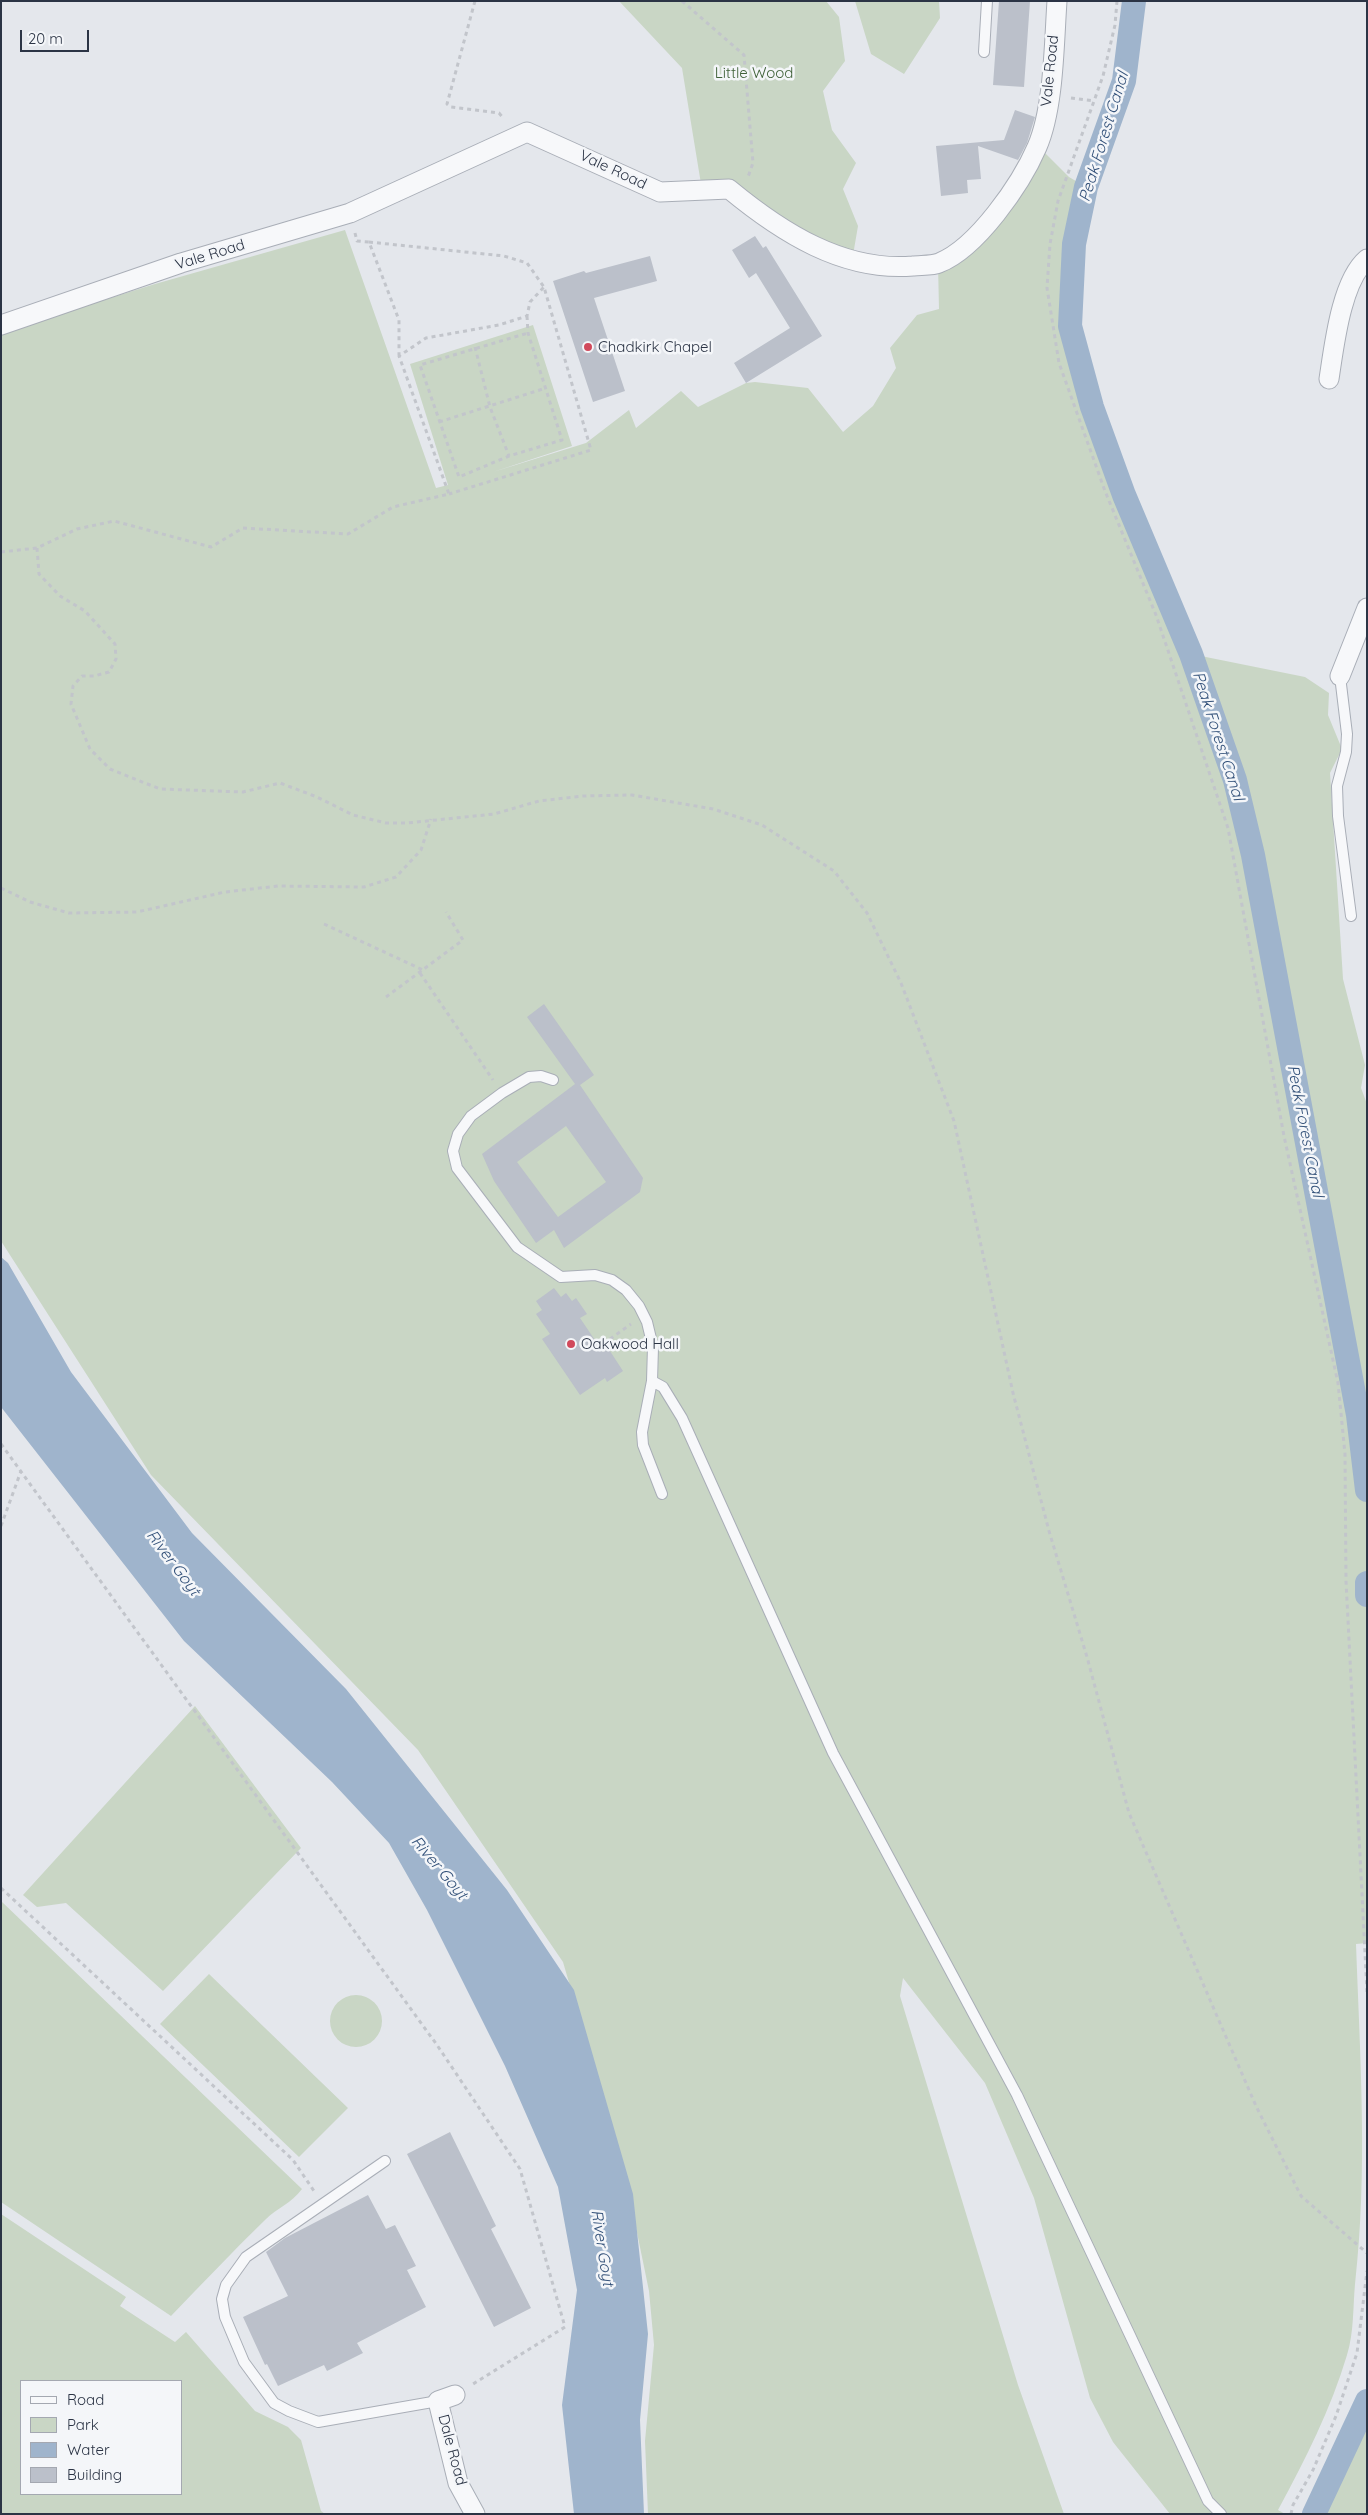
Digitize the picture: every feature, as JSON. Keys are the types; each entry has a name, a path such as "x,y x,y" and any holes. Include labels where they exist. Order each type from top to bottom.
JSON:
{"street":[{"name":"Vale Road","path":"1,325 181,263 350,213 527,132 660,192 730,189 763,217 803,241 852,261 896,267 938,264 971,242 1012,193 1038,146 1050,94 1057,1"},
{"path":"1329,379 1336,334 1346,296 1361,264 1367,259"},
{"path":"1340,676 1367,608"},
{"name":"Dale Road","path":"447,2398 458,2482 475,2514"}],"lane":[{"path":"984,52 987,1"},
{"path":"1340,676 1347,734 1346,752 1337,786 1338,816 1352,916"},
{"path":"553,1080 541,1076 529,1078 502,1093 471,1116 458,1134 453,1150 457,1168 518,1247 561,1277 595,1275 612,1280 626,1290 644,1315 652,1347 652,1381 642,1432 642,1445 662,1494"},
{"path":"652,1381 663,1387 682,1418 833,1753 1017,2095 1208,2501 1221,2514"},
{"path":"385,2161 246,2257 226,2285 222,2299 225,2317 244,2362 274,2403 318,2422 447,2398"}],"path":[{"path":"475,1 447,104 450,108 499,113 504,119"},
{"path":"682,1 744,55 753,163"},
{"path":"1117,1 1115,25 1103,76 1058,201 1050,244 1047,288 1060,363 1105,491 1156,616 1228,828 1284,1136 1338,1383 1345,1454 1346,1581 1367,1992"},
{"path":"1,552 37,548 77,529 114,521 211,547 243,528 348,534 393,507 450,494 591,450 544,287 528,263 504,256 357,241 350,213"},
{"path":"369,242 399,320 399,356 450,494"},
{"path":"528,333 420,365 438,422 459,477 509,456 562,440 528,333 527,316 530,302 544,287"},
{"path":"399,356 426,338 499,325 527,316"},
{"path":"475,348 490,407 509,456"},
{"path":"438,422 546,388"},
{"path":"37,548 39,574 60,596 85,611 115,644 116,659 109,672 94,676 82,676 73,686 71,704 90,749 110,769 160,789 243,792 280,783 317,797 353,815 386,823 407,823 494,814 539,801 583,796 632,795 713,809 762,825 834,871 867,913 901,983 954,1121 1013,1393 1049,1531 1085,1648 1129,1813 1256,2106 1301,2196 1367,2253"},
{"path":"1,888 30,902 69,914 137,912 225,892 278,886 364,887 396,877 421,850 431,820"},
{"path":"386,997 463,940 446,912"},
{"path":"324,924 421,971 502,1093"},
{"path":"610,1339 644,1315"},
{"path":"1,1444 438,2045 520,2169 565,2327 447,2398"},
{"path":"1,1526 21,1471"},
{"path":"1,1888 293,2160 323,2204"},
{"path":"1291,2514 1293,2505 1313,2470 1336,2416 1356,2353 1367,2271"}],"green space":[{"name":"Little Wood","path":"619,1 826,1 839,17 845,61 823,91 832,130 856,163 843,189 858,226 852,261 730,189 702,190 682,68"},
{"path":"855,1 939,1 940,18 904,74 871,54"},
{"path":"1038,146 1069,177 1086,187 1074,244 1070,326 1092,407 1124,495 1191,654 1305,677 1329,693 1328,715 1342,749 1330,773 1343,979 1365,1065 1361,1088 1367,1104 1367,1943 1356,1944 1362,2157 1359,2242 1351,2338 1341,2375 1325,2415 1278,2510 1285,2514 1170,2514 1113,2442 1090,2398 1034,2198 985,2083 903,1978 900,1996 1018,2385 1064,2514 648,2514 645,2441 654,2345 649,2291 625,2174 563,1962 418,1750 151,1475 1,1241 1,332 155,284 345,230 436,488 448,485 410,364 533,325 572,446 493,472 586,443 629,410 636,428 681,391 698,407 746,383 755,382 808,388 843,432 873,406 896,368 890,348 917,315 939,309 938,264 971,241"},
{"path":"195,1706 301,1848 163,1991 66,1903 37,1907 23,1895"},
{"path":"1,1901 302,2189 265,2220 171,2316 1,2202"},
{"path":"209,1974 348,2108 299,2157 160,2024"},
{"path":"356,1995 370,1999 378,2007 382,2021 378,2035 370,2043 356,2047 342,2043 334,2035 330,2021 334,2007 342,1999"},
{"path":"1,2214 126,2297 120,2306 175,2342 186,2332 255,2411 288,2427 301,2440 321,2511 325,2514 1,2514"},
{"path":"1367,2401 1367,2514 1314,2514"}],"water":[{"name":"River Goyt","path":"1,1257 8,1263 71,1372 192,1533 346,1689 507,1890 574,1990 633,2194 648,2334 640,2420 644,2514 574,2514 562,2405 577,2290 558,2187 505,2066 427,1910 389,1843 332,1782 184,1641 1,1407"}],"building":[{"path":"999,1 1030,1 1024,87 993,85"},
{"path":"1015,110 1035,117 1027,143 1018,160 978,146 981,179 967,180 968,193 941,196 936,146 1004,140"},
{"path":"755,236 763,248 766,246 822,336 746,383 734,363 790,328 756,273 749,278 732,250"},
{"path":"650,256 657,281 594,298 625,391 593,402 553,281 584,271 586,273"},
{"path":"544,1004 594,1075 580,1085 643,1178 640,1192 564,1248 554,1230 536,1243 494,1181 482,1154 575,1084 527,1017","holes":["566,1126 606,1182 558,1217 517,1162"]},
{"name":"Oakwood Hall","path":"554,1288 561,1297 566,1293 572,1301 576,1298 587,1314 580,1318 603,1352 608,1348 623,1371 607,1382 605,1378 580,1395 542,1339 550,1334 536,1314 542,1310 536,1301"},
{"path":"450,2132 496,2226 491,2229 531,2308 494,2327 407,2154"},
{"path":"368,2195 386,2229 395,2225 416,2266 407,2270 426,2307 357,2343 363,2353 327,2371 324,2365 278,2386 267,2364 265,2365 243,2317 288,2296 266,2252 285,2238"}],"waterway":[{"name":"Peak Forest Canal","path":"1134,1 1124,81 1086,187 1074,244 1070,326 1092,407 1124,495 1191,654 1235,780 1253,855 1358,1415 1367,1490"},
{"name":"Peak Forest Canal","path":"1367,1583 1367,1595"},
{"name":"Peak Forest Canal","path":"1314,2514 1367,2401"}],"place":[{"name":"Chadkirk Chapel","path":"588,347"},
{"name":"Oakwood Hall","path":"571,1344"}]}
